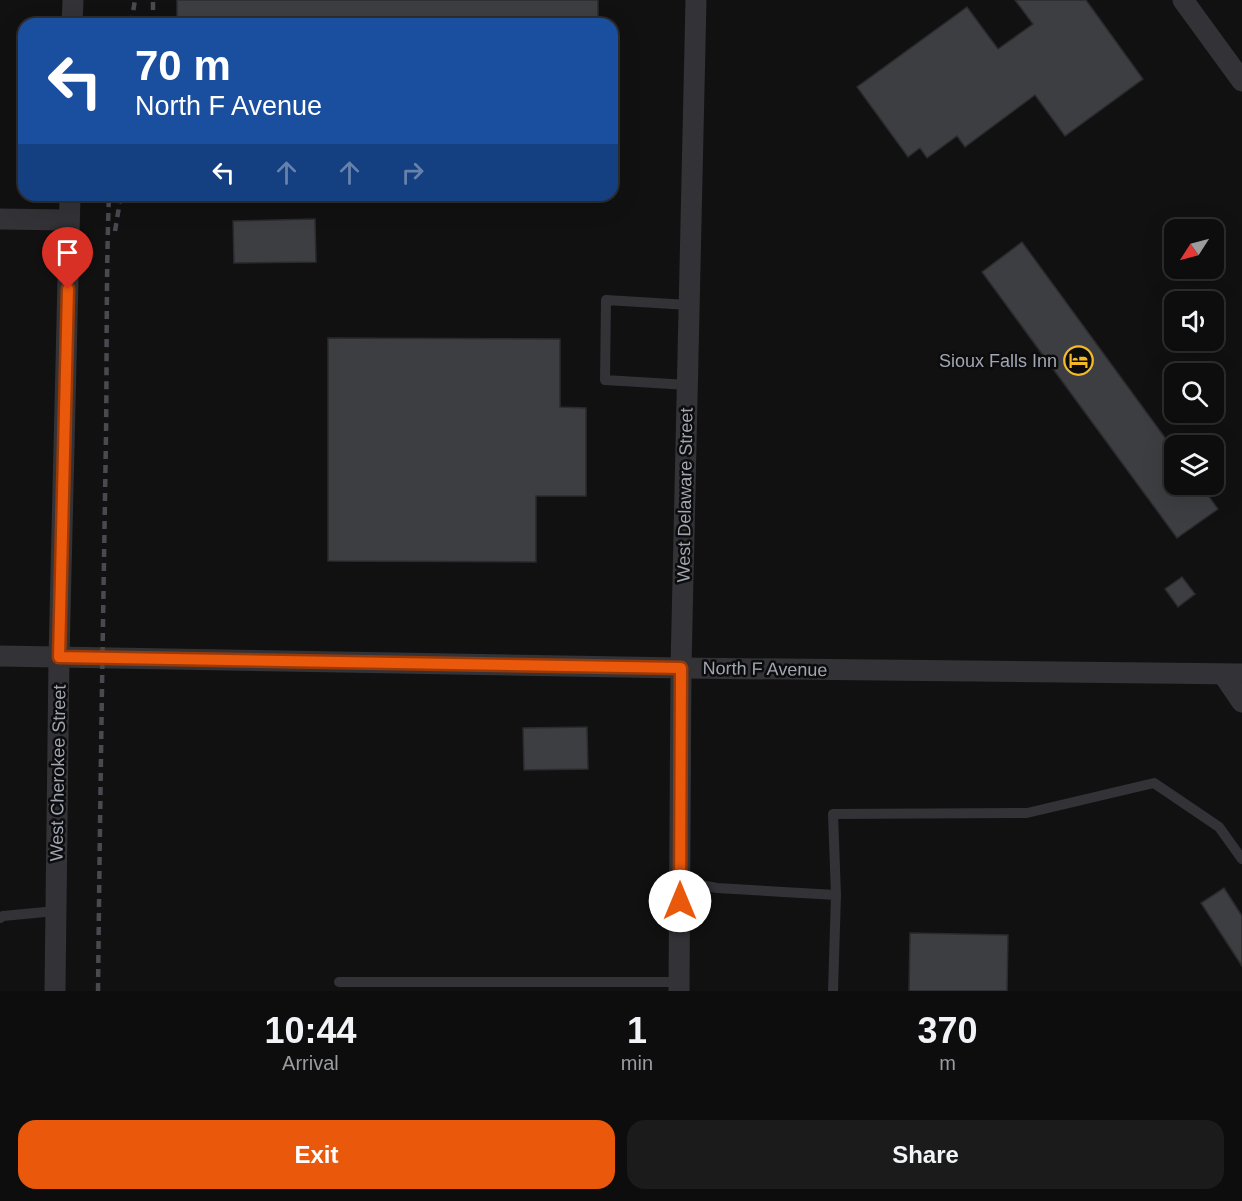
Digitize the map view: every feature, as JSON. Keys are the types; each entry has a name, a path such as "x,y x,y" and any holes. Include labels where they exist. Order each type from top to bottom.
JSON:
{"street":[{"path":"72,18 73,0"},
{"name":"West Delaware Street","path":"679,986 681,668 696,0"},
{"path":"1183,0 1242,81"},
{"name":"West Cherokee Street","path":"54,991 70,201"},
{"path":"0,219 69,220"},
{"name":"North F Avenue","path":"0,656 681,668 1233,674"},
{"path":"1233,674 1242,702"}],"lane":[{"path":"688,385 605,380 606,300 689,305"},
{"path":"833,991 836,895 833,814 1027,813 1154,783 1219,827 1242,859"},
{"path":"680,881 717,888 836,895"},
{"path":"0,918 56,911"},
{"path":"339,982 679,986"}],"building":[{"path":"177,0 598,0 598,18 177,18"},
{"path":"1015,0 1086,0 1143,79 1065,136 1035,95 965,147 957,136 927,158 920,148 908,157 857,87 967,7 998,49 1033,24"},
{"path":"315,219 316,262 234,263 233,221"},
{"name":"Sioux Falls Inn","path":"1022,242 1164,436 1164,495 1208,495 1218,509 1177,538 982,272"},
{"path":"328,338 560,339 560,407 586,408 586,496 536,496 536,562 328,561"},
{"path":"1182,577 1195,594 1178,607 1165,589"},
{"path":"587,727 588,769 524,770 523,728"},
{"path":"1224,888 1242,916 1242,966 1201,903"},
{"path":"910,933 1008,935 1007,991 909,991"}],"railway":[{"path":"132,18 135,0"},
{"path":"153,0 153,18"},
{"path":"98,991 109,201"},
{"path":"115,231 120,201"}],"place":[{"name":"Sioux Falls Inn","path":"1078,361"}],"route":[{"path":"68,289 59,657 681,668 680,901"}]}
